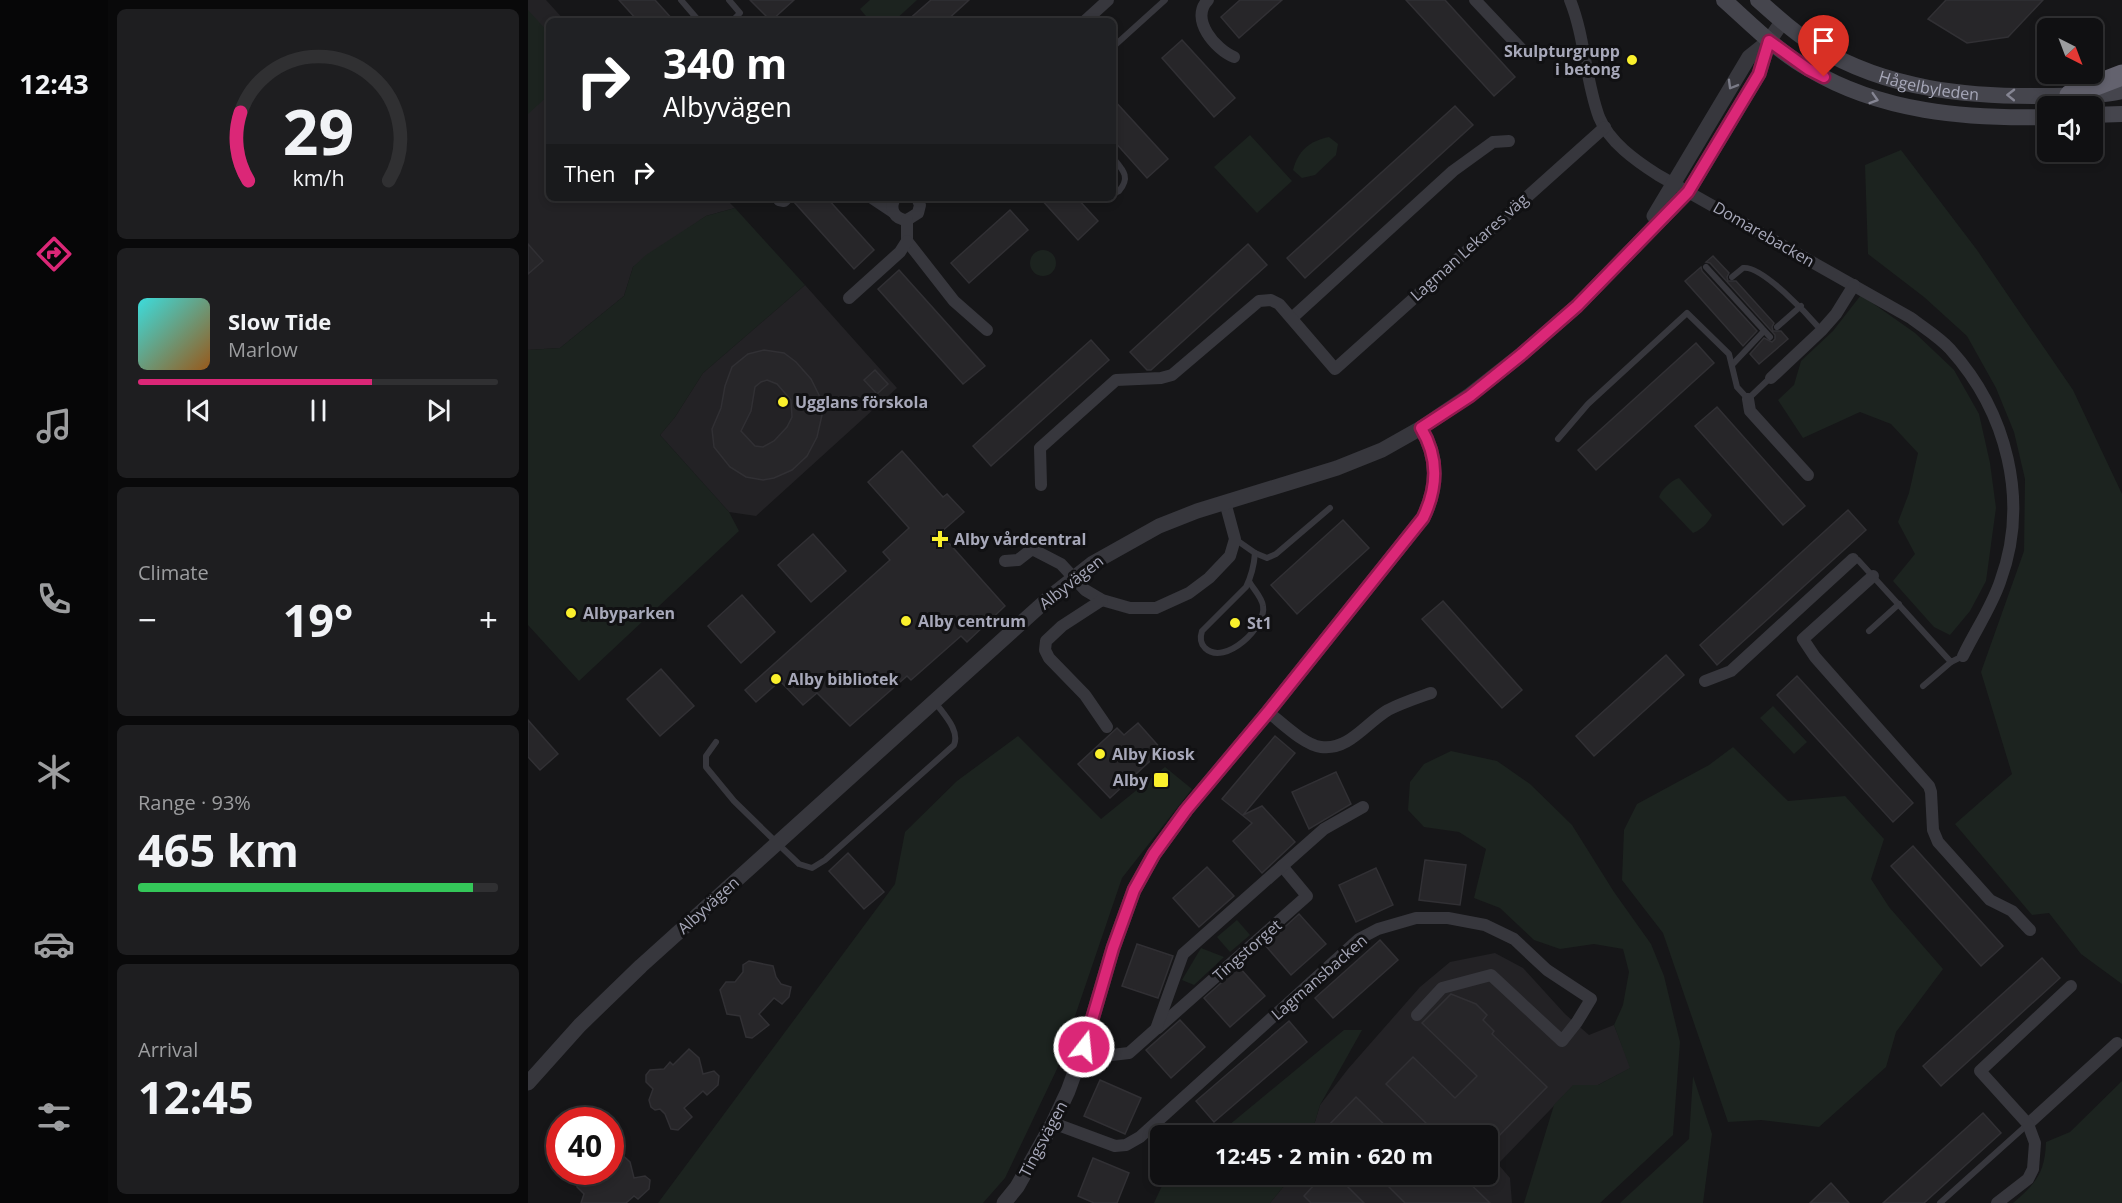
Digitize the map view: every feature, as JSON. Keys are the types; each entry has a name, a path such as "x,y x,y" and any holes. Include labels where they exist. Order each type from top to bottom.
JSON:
{"highway":[{"path":"2070,95 2122,75"}],"main road":[{"name":"Hågelbyleden","path":"1724,0 1769,41 1808,69 1840,86 1870,98 1898,106 1942,112 2000,118 2037,117"},
{"name":"Hågelbyleden","path":"1758,0 1782,22 1819,48 1880,77 1938,90 1982,95 2070,95 2122,91"},
{"path":"2103,115 2122,114"},
{"path":"2103,118 2122,127"}],"street":[{"path":"1088,18 1108,0"},
{"path":"1208,0 1202,12 1205,32 1225,53 1234,57"},
{"path":"1475,0 1526,54"},
{"path":"1570,0 1599,117 1632,157 1681,188"},
{"name":"Albyvägen","path":"528,1083 580,1025 640,966 1050,597 1093,563 1159,526 1225,502 1337,468 1382,450 1470,396 1522,354 1577,306 1658,221 1759,74 1769,41 1782,22"},
{"name":"Lagman Lekares väg","path":"1292,318 1335,369 1605,127"},
{"path":"1041,484 1040,448 1116,380 1161,378 1172,375 1259,301 1271,300 1279,304 1292,318 1453,171 1493,142 1509,141"},
{"name":"Domarebacken","path":"1681,188 1911,318 1948,348 1973,377 1989,404 2001,432 2014,498 2013,529 2001,581 1963,656"},
{"path":"876,201 898,218 907,220 918,213 920,205 918,201"},
{"path":"893,201 893,212"},
{"path":"849,298 900,252 907,241 907,220"},
{"path":"907,241 954,301 987,330"},
{"path":"1771,378 1821,331 1836,314 1854,285"},
{"path":"1748,399 1750,411 1808,475"},
{"name":"Tingsvägen","path":"1004,1203 1017,1187 1053,1123 1074,1077 1113,948 1134,890 1168,833 1423,518 1431,501 1435,480 1432,452 1421,428"},
{"path":"1005,561 1018,560 1032,549 1061,564 1085,590 1102,600 1130,608 1156,608 1176,600 1209,578 1230,556 1235,539 1225,502"},
{"path":"1705,681 1731,671 1853,559"},
{"path":"1873,576 1803,639 1815,657 1929,786 1933,830 1938,842 1990,900 2012,910 2030,930"},
{"path":"1102,600 1062,626 1046,641 1045,650 1049,658 1085,695 1107,727"},
{"path":"1268,712 1307,742 1321,747 1332,747 1348,741 1387,711 1431,693"},
{"name":"Tingstorget","path":"1156,1029 1183,954 1324,829 1363,807"},
{"name":"Tingstorget","path":"1084,1047 1103,1056 1129,1053 1307,897 1282,866"},
{"name":"Lagmansbacken","path":"1053,1123 1115,1146 1126,1145 1140,1137 1359,939 1378,929 1416,918 1448,918 1485,925 1514,939 1547,970 1591,999 1562,1041 1491,975 1442,988 1417,1015"},
{"path":"1997,1203 2028,1179 2033,1169 2035,1143 2028,1124 1980,1071 2071,986"},
{"path":"2028,1124 2117,1043"}],"lane":[{"path":"681,0 696,18"},
{"path":"729,0 740,13 735,18"},
{"path":"1116,44 1165,0"},
{"path":"1116,161 1124,170 1125,179 1116,192"},
{"path":"1706,267 1770,337"},
{"path":"1732,278 1743,268 1755,269 1801,306 1821,331"},
{"path":"1777,327 1801,306"},
{"path":"1558,439 1587,404 1688,313 1729,354 1737,387 1748,399 1771,378"},
{"path":"1732,365 1764,331"},
{"path":"1235,539 1255,553 1267,558 1276,554 1330,508"},
{"path":"1249,581 1263,605 1261,619 1254,630 1234,649 1220,654 1212,653 1202,643 1200,637 1202,631 1246,587 1249,581 1253,574 1255,553"},
{"path":"1853,559 1858,560 1951,662"},
{"path":"1869,631 1899,604"},
{"path":"1923,686 1951,662 1963,656"},
{"path":"716,742 706,756 706,767 734,801 777,843 800,864 812,868 825,860 954,745 957,738 955,731 935,702"},
{"path":"1941,1203 2028,1124"}],"shaded area":[{"path":"528,0 546,0 562,18 546,18 546,201 728,201 735,208 706,216 633,267 624,296 560,348 528,350"},
{"path":"870,0 917,0 897,18 868,18 860,9"},
{"path":"528,10 546,30 546,98 528,114"},
{"path":"1250,135 1292,181 1257,213 1214,167"},
{"path":"1329,137 1338,144 1336,155 1315,175 1302,178 1293,170 1301,152 1310,144"},
{"path":"1901,150 1977,250 2073,390 2122,494 2122,984 2081,954 2049,913 2032,915 1955,824 2012,774 1981,672 2024,551 2025,479 2014,432 1996,388 1967,336 1924,297 1868,254 1865,165"},
{"name":"Albyparken","path":"735,208 805,285 703,373 675,417 660,435 729,512 739,531 579,681 528,625 528,350 560,348 624,296 633,267 646,255 706,216"},
{"path":"1043,250 1052,254 1056,263 1052,272 1043,276 1034,272 1030,263 1034,254"},
{"name":"Ugglans förskola","path":"805,285 897,388 756,516 729,512 660,435 675,417 703,373"},
{"path":"1861,295 1915,333 1954,370 1979,414 1990,463 1996,508 1986,581 1970,611 1950,635 1934,627 1893,581 1915,554 1898,522 1909,493 1918,453 1891,424 1860,412 1803,438 1778,400 1794,385 1801,361 1833,331"},
{"path":"1679,478 1712,515 1704,526 1693,533 1659,497 1667,486"},
{"path":"1773,706 1807,742 1794,754 1760,718"},
{"path":"1018,736 1101,819 1165,767 1192,789 1122,878 1057,1069 1005,1178 983,1203 658,1203 895,884 905,832 957,781"},
{"path":"1733,747 1788,801 1845,796 1884,839 1871,879 1889,907 1943,969 1896,1032 1886,1067 1819,1127 1761,1120 1728,1122 1663,933 1622,880 1624,830 1637,804 1709,765"},
{"path":"1451,751 1497,761 1530,784 1572,825 1614,892 1651,944 1664,976 1680,1042 1673,1135 1600,1203 1524,1203 1554,1105 1573,1085 1598,1085 1630,1068 1614,1025 1623,1005 1629,972 1623,949 1594,944 1560,949 1534,940 1500,908 1474,898 1486,849 1459,832 1424,827 1408,810 1410,782 1424,764"},
{"path":"1237,920 1250,935 1230,952 1217,937"},
{"path":"1201,948 1224,957 1194,985 1182,980"},
{"path":"1495,953 1523,968 1565,1014 1589,1035 1614,1025 1631,1068 1598,1085 1573,1086 1498,1164 1498,1125 1314,1125 1320,1105 1348,1069 1420,987 1450,962"},
{"path":"1344,1030 1362,1030 1320,1105 1314,1125 1229,1125"},
{"path":"1693,1076 1712,1134 1703,1203 1620,1203 1689,1139"},
{"path":"2122,1081 2122,1203 2013,1203 2038,1177 2044,1162 2046,1142 2070,1132"},
{"path":"1498,1164 1510,1178 1512,1203 1270,1203 1285,1185 1498,1185"},
{"path":"1162,1185 1285,1185 1270,1203 1154,1203"}],"building":[{"path":"619,0 655,0 671,18 635,18"},
{"path":"750,0 794,0 774,18 768,18"},
{"path":"931,0 969,0 949,18 910,18"},
{"path":"1240,0 1282,0 1239,38 1221,17"},
{"path":"1406,0 1445,0 1515,77 1494,96"},
{"path":"1946,0 2043,0 2008,37 1967,43 1928,19"},
{"path":"1182,40 1235,98 1214,117 1162,58"},
{"path":"1116,102 1168,159 1147,178 1116,143"},
{"path":"1455,106 1473,125 1305,278 1287,258"},
{"path":"830,201 874,250 854,269 794,202"},
{"path":"1043,201 1080,201 1098,221 1078,240"},
{"path":"1010,210 1028,230 969,283 951,263"},
{"path":"528,244 543,261 528,274"},
{"path":"1248,244 1267,265 1151,370 1147,370 1130,352"},
{"path":"1713,256 1729,273 1728,281 1736,281 1774,323 1773,331 1781,331 1788,339 1759,364 1750,354 1764,338 1772,342 1775,335 1710,263 1706,262"},
{"path":"1701,267 1702,271 1757,331 1743,346 1685,281"},
{"path":"899,270 985,366 963,384 878,289"},
{"path":"1091,340 1109,360 991,466 973,446"},
{"path":"1696,343 1714,363 1596,470 1578,450"},
{"path":"764,350 784,353 796,362 811,379 819,395 822,415 817,437 807,456 792,470 763,480 746,477 730,467 714,447 712,429 721,408 725,386 732,367 748,354","holes":["767,380 777,384 791,400 792,417 787,427 774,441 763,447 755,446 741,431 751,411 755,387"]},
{"path":"875,370 888,384 877,394 864,380"},
{"path":"1717,407 1805,506 1783,525 1695,426"},
{"name":"Alby centrum","path":"902,451 943,497 947,494 964,512 940,533 1005,606 967,642 961,636 911,680 907,676 850,726 817,693 803,705 780,681 756,702 745,690 890,560 883,552 909,528 868,482"},
{"path":"1848,510 1866,530 1717,665 1700,645"},
{"path":"1343,520 1369,548 1297,614 1271,585"},
{"path":"813,534 846,571 811,602 778,565"},
{"path":"742,595 775,632 741,663 708,626"},
{"path":"1443,601 1522,690 1502,708 1422,619"},
{"path":"1666,655 1684,675 1594,756 1576,736"},
{"path":"661,669 694,706 660,736 627,699"},
{"path":"1797,676 1913,803 1893,822 1777,695"},
{"path":"528,720 558,754 540,770 528,757"},
{"path":"1138,723 1162,750 1110,798 1078,764 1117,728 1124,735"},
{"path":"1275,736 1295,753 1243,815 1262,806 1295,842 1262,873 1233,841 1252,823 1222,799"},
{"path":"1336,772 1351,804 1309,829 1292,792"},
{"path":"1913,846 2003,946 1981,966 1891,866"},
{"path":"848,853 884,892 864,909 829,871"},
{"path":"1425,860 1466,865 1460,905 1419,900"},
{"path":"1207,867 1234,896 1199,927 1173,898"},
{"path":"1376,868 1393,905 1356,922 1339,885"},
{"path":"1299,914 1326,944 1291,975 1265,945"},
{"path":"1380,940 1398,960 1333,1018 1315,998"},
{"path":"1137,944 1173,956 1158,998 1122,986"},
{"path":"2042,958 2060,978 1941,1086 1923,1066"},
{"path":"749,961 773,966 781,984 791,987 789,997 782,1004 774,998 759,1014 769,1025 752,1038 746,1037 740,1016 727,1014 720,990 726,982 735,982 743,972 743,965"},
{"path":"1239,967 1265,996 1230,1027 1204,998"},
{"path":"1451,994 1476,1004 1487,1015 1483,1020 1494,1031 1492,1034 1547,1087 1498,1137 1498,1125 1428,1125 1386,1084 1413,1057 1455,1098 1477,1076 1422,1023"},
{"path":"1180,1020 1205,1047 1171,1078 1146,1050"},
{"path":"1289,1021 1307,1042 1214,1122 1196,1101"},
{"path":"689,1049 699,1058 703,1074 714,1071 719,1076 718,1085 707,1095 703,1091 684,1108 692,1117 678,1130 671,1129 665,1114 660,1109 655,1110 651,1107 649,1100 653,1089 646,1082 646,1075 650,1070 664,1069 670,1062 673,1065"},
{"path":"1100,1080 1141,1098 1125,1134 1084,1116"},
{"path":"1356,1097 1385,1125 1329,1125"},
{"path":"1983,1113 2001,1133 1924,1203 1883,1203"},
{"path":"624,1157 630,1162 634,1178 645,1176 650,1180 649,1189 638,1199 634,1196 626,1203 581,1203 584,1194 577,1185 624,1185"},
{"path":"1093,1158 1129,1173 1117,1203 1094,1203 1078,1196"},
{"path":"1831,1183 1849,1203 1810,1203"},
{"path":"1314,1185 1346,1185 1364,1203 1311,1203 1304,1196"},
{"path":"1387,1185 1471,1185 1490,1203 1405,1203"}],"place":[{"name":"Skulpturgrupp i betong","path":"1632,60"},
{"name":"Ugglans förskola","path":"783,402"},
{"name":"Alby vårdcentral","path":"940,539"},
{"name":"Albyparken","path":"571,613"},
{"name":"Alby centrum","path":"906,621"},
{"name":"St1","path":"1235,623"},
{"name":"Alby bibliotek","path":"776,679"},
{"name":"Alby Kiosk","path":"1100,754"},
{"name":"Alby","path":"1161,780"}],"route":[{"path":"1084,1047 1113,948 1134,890 1154,854 1186,810 1268,712 1423,518 1431,501 1435,464 1429,442 1421,428 1470,396 1577,306 1688,192 1759,74 1769,41 1808,69 1824,77"}]}
